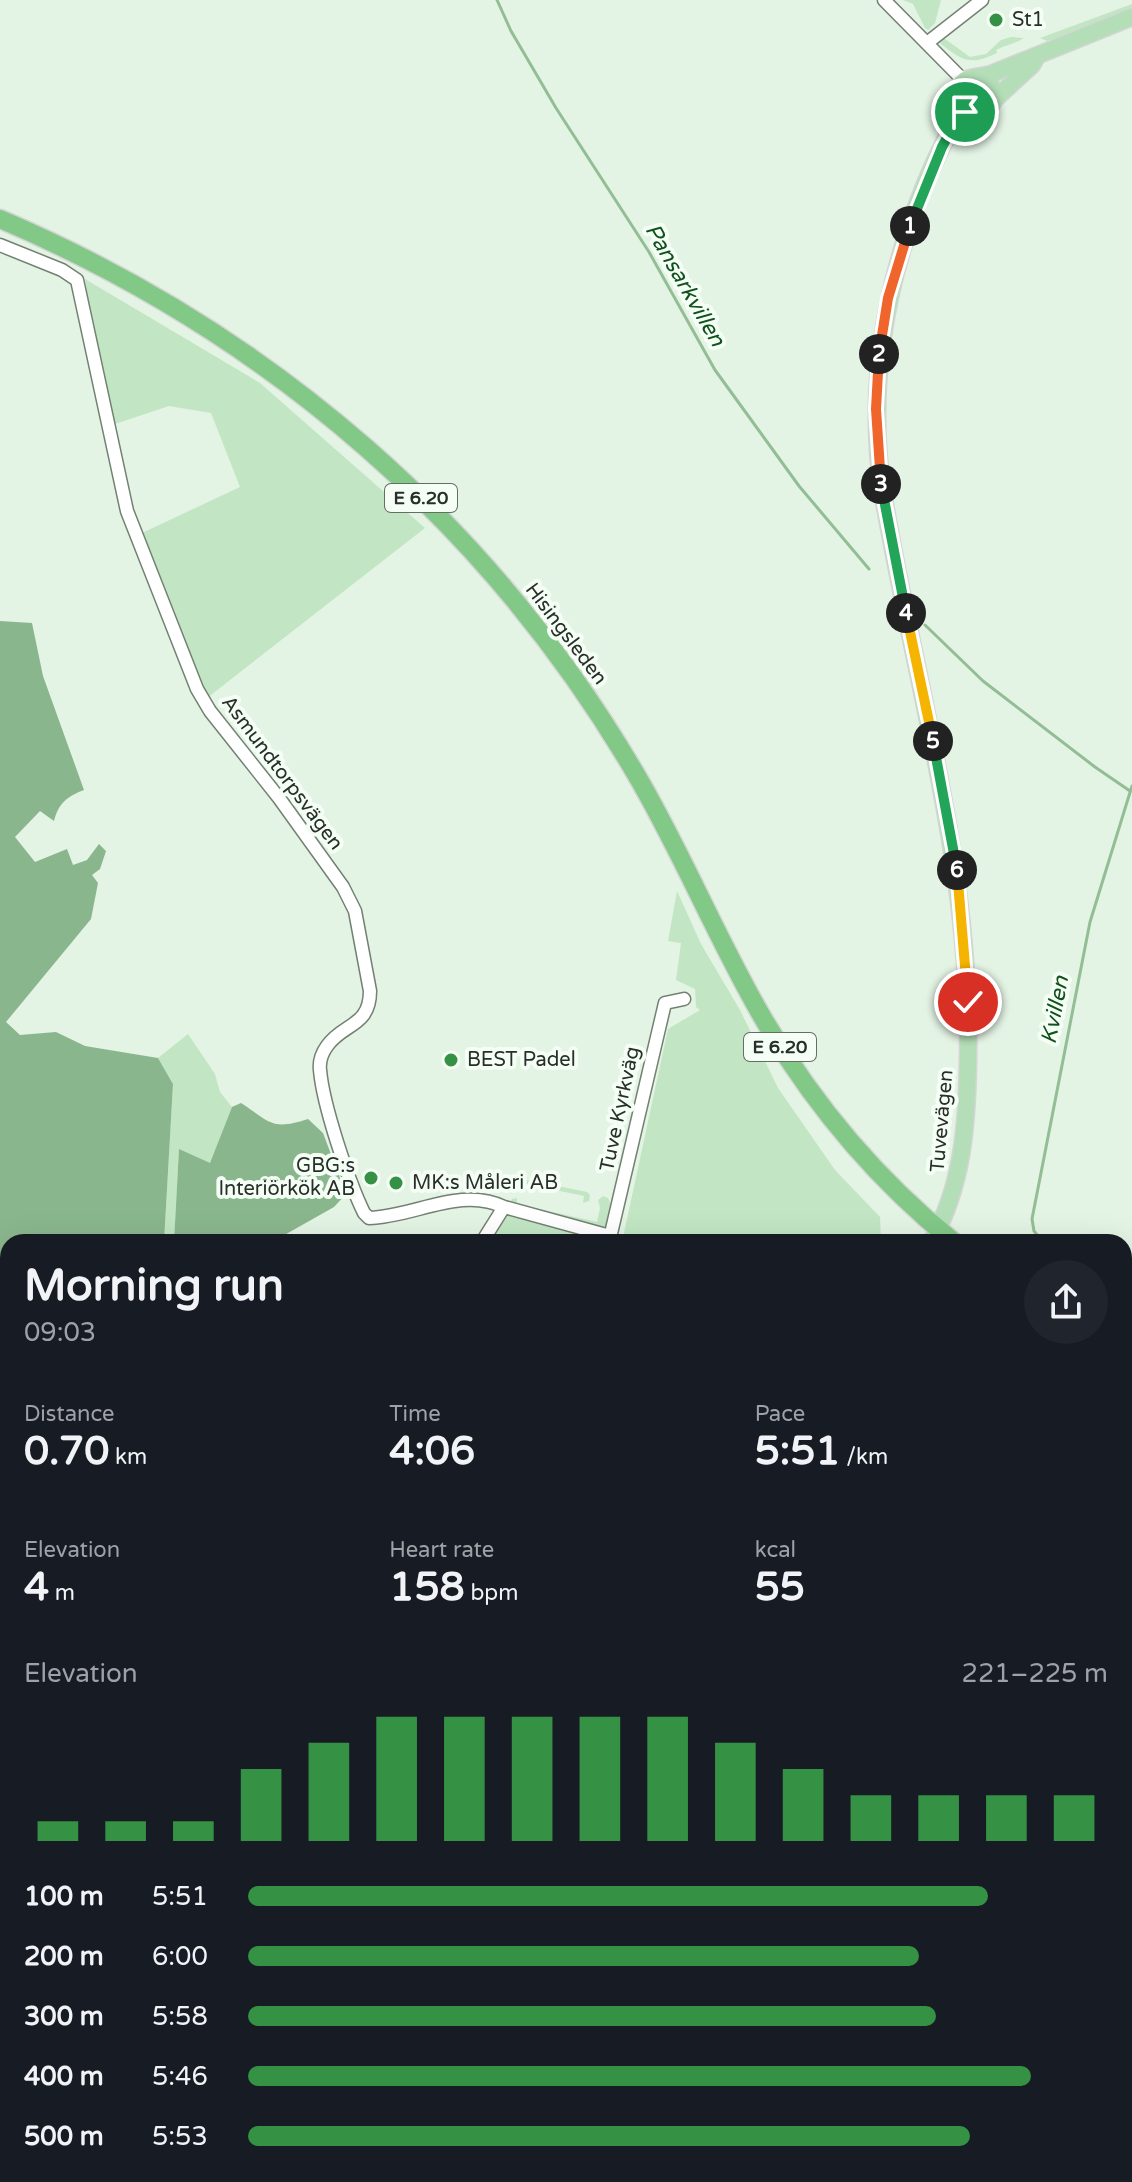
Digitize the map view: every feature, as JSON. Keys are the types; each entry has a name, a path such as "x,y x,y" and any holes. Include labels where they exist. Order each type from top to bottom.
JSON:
{"highway":[{"name":"Hisingsleden","path":"0,219 111,270 251,357 371,451 477,556 555,652 608,730 658,813 760,1013 795,1069 863,1156 933,1234"}],"main road":[{"path":"1037,56 1032,65 995,99 989,110 973,115 963,110 957,97 959,88 972,79 1132,17"},
{"path":"972,79 991,85 995,99"},
{"name":"Tuvevägen","path":"936,1234 956,1188 965,1125 968,1037 965,948 950,827 883,494 876,409 880,347 894,274 929,176 963,110"}],"street":[{"path":"884,0 927,43 972,79"},
{"path":"927,43 982,0"},
{"name":"Asmundtorpsvägen","path":"0,245 62,270 77,280 127,511 197,689 210,711 279,798 350,899 370,991 370,1006 357,1023 328,1043 319,1066 339,1144 364,1213 369,1218 386,1216 467,1199 484,1199 504,1207"},
{"name":"Tuve Kyrkväg","path":"611,1234 665,1003 684,999"},
{"path":"487,1234 504,1207 593,1234"}],"green space":[{"path":"903,0 941,0 935,23 928,30 925,28 913,4"},
{"path":"1132,4 1132,12 1047,41 1040,38"},
{"path":"941,36 970,57 986,54 1001,40 1024,38 996,50 997,53 967,60 941,44"},
{"path":"976,85 984,88 987,96 984,104 976,107 968,104 965,96 968,88"},
{"path":"85,279 260,383 425,528 207,698 142,533 240,487 211,413 169,406 115,424"},
{"path":"0,621 32,623 43,676 84,790 64,801 54,821 40,811 15,837 35,862 67,849 73,865 87,860 99,844 106,851 100,869 92,875 98,883 91,919 6,1022 20,1035 56,1032 85,1046 158,1058 173,1084 164,1234 0,1234"},
{"path":"677,891 701,944 740,1010 778,1088 835,1170 880,1217 881,1234 624,1234 668,1029 700,1010 696,1007 695,989 676,980 681,943 668,941"},
{"path":"188,1034 215,1074 220,1092 232,1107 210,1164 179,1150 174,1234 164,1234 173,1084 158,1058"},
{"path":"241,1103 272,1123 296,1123 308,1119 323,1133 346,1194 334,1207 286,1234 174,1234 179,1149 210,1163 232,1107"},
{"path":"518,1178 587,1192 589,1201 583,1203 584,1196 522,1183 517,1189 514,1187"},
{"path":"603,1196 608,1198 611,1211 610,1220 602,1230 510,1203 517,1198 517,1204 597,1222 598,1200"},
{"path":"509,1215 585,1234 490,1234 501,1217"}],"waterway":[{"name":"Pansarkvillen","path":"497,0 511,31 556,108 649,252 715,370 799,486 869,569"},
{"name":"Pansarkvillen","path":"925,625 983,681 1130,791"},
{"name":"Kvillen","path":"1036,1234 1032,1219 1090,922 1132,786"}],"place":[{"name":"St1","path":"996,20"},
{"name":"BEST Padel","path":"451,1060"},
{"name":"GBG:s Interiörkök AB","path":"371,1178"},
{"name":"MK:s Måleri AB","path":"396,1183"}],"route":[{"path":"965,112 963,110 954,123 942,147 901,250 883,326 876,409 883,494 957,870 968,1002"}]}
